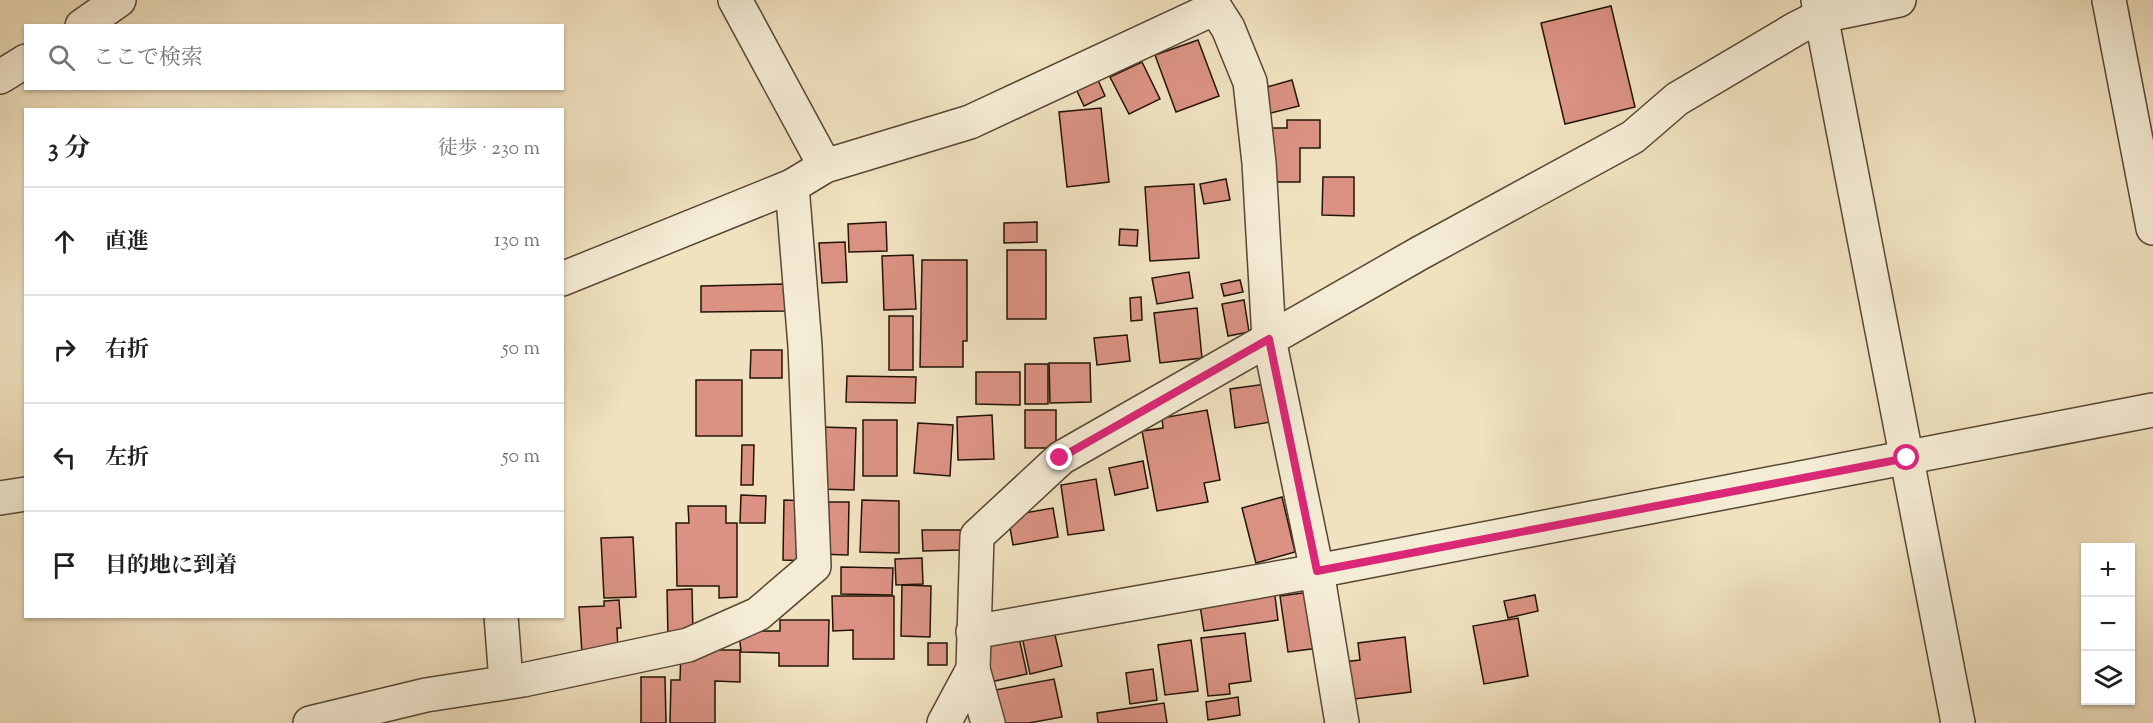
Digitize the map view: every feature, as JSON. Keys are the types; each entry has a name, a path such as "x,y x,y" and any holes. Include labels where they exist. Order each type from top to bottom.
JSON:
{"street":[{"path":"85,24 119,0"},
{"path":"735,0 825,166"},
{"path":"988,723 973,669 977,536 1060,458 1420,253 1633,137 1677,99 1819,8 1899,0"},
{"path":"2109,0 2153,228"},
{"path":"564,278 792,186 825,166 969,122 1213,4 1228,28 1250,82 1259,163 1269,339 1317,571 1342,723"},
{"path":"1819,8 1958,723"},
{"path":"0,77 24,62"},
{"path":"310,723 426,695 688,645 758,614 814,566 806,346 792,186"},
{"path":"973,632 1317,571 2153,410"},
{"path":"0,498 24,494"},
{"path":"501,618 506,681"},
{"path":"944,723 973,669"}],"building":[{"path":"1611,6 1635,107 1565,124 1541,23"},
{"path":"1198,40 1219,96 1176,112 1155,55"},
{"path":"1142,62 1160,99 1129,114 1110,77"},
{"path":"1098,80 1105,96 1084,106 1076,89"},
{"path":"1292,80 1299,106 1267,114 1260,89"},
{"path":"1101,108 1109,182 1067,187 1059,112"},
{"path":"1287,120 1320,120 1320,148 1300,148 1300,182 1266,182 1266,128 1287,128"},
{"path":"1323,177 1354,177 1354,216 1322,215"},
{"path":"1226,179 1230,200 1204,204 1200,184"},
{"path":"1194,184 1199,258 1150,261 1145,187"},
{"path":"886,222 887,251 849,252 848,224"},
{"path":"1037,222 1037,242 1004,243 1004,223"},
{"path":"1120,229 1138,230 1137,246 1119,245"},
{"path":"845,242 847,282 822,283 819,243"},
{"path":"1007,250 1046,250 1046,319 1007,319"},
{"path":"913,255 916,309 884,310 882,256"},
{"path":"922,260 967,260 967,341 963,341 963,367 920,367"},
{"path":"1189,272 1193,298 1157,304 1152,278"},
{"path":"1240,280 1243,292 1224,296 1221,284"},
{"path":"785,284 786,311 701,312 701,286"},
{"path":"1141,297 1142,320 1131,321 1130,298"},
{"path":"1244,300 1249,332 1228,336 1222,304"},
{"path":"1197,308 1202,358 1160,363 1154,313"},
{"path":"889,316 913,316 913,370 889,370"},
{"path":"1127,335 1130,361 1097,365 1094,338"},
{"path":"751,350 782,350 782,378 750,378"},
{"path":"1049,363 1090,363 1091,402 1050,403"},
{"path":"1025,364 1048,364 1048,404 1025,404"},
{"path":"976,372 1020,372 1020,405 976,404"},
{"path":"847,376 916,377 915,403 846,402"},
{"path":"696,380 742,380 742,436 696,436"},
{"path":"1266,384 1271,422 1235,428 1230,389"},
{"path":"1025,410 1056,410 1056,448 1025,448"},
{"path":"1207,410 1220,480 1204,483 1208,502 1157,511 1142,431 1163,428 1162,418"},
{"path":"992,415 994,459 958,460 957,417"},
{"path":"863,420 897,420 897,476 863,476"},
{"path":"918,423 953,425 950,476 914,473"},
{"path":"820,427 856,428 854,490 818,489"},
{"path":"742,445 754,445 753,485 741,485"},
{"path":"1143,461 1148,488 1115,495 1109,468"},
{"path":"1096,479 1104,530 1068,535 1061,485"},
{"path":"741,495 766,496 765,523 740,523"},
{"path":"1282,497 1295,552 1256,563 1242,508"},
{"path":"784,500 809,501 808,561 783,560"},
{"path":"862,500 899,501 899,553 860,552"},
{"path":"818,502 849,502 848,555 817,554"},
{"path":"688,506 726,506 726,523 737,523 737,597 719,598 719,586 677,586 676,523 689,523"},
{"path":"1053,508 1058,537 1013,545 1008,516"},
{"path":"922,530 961,530 961,550 923,551"},
{"path":"633,537 636,597 604,598 601,538"},
{"path":"922,558 923,584 896,585 895,559"},
{"path":"841,567 893,568 892,595 841,594"},
{"path":"902,585 931,586 930,637 901,636"},
{"path":"1274,588 1278,620 1204,631 1199,599"},
{"path":"692,589 693,637 668,637 667,590"},
{"path":"1310,592 1319,648 1288,652 1280,596"},
{"path":"1535,595 1538,611 1508,618 1504,601"},
{"path":"832,596 894,596 894,659 853,659 853,630 833,631"},
{"path":"619,600 621,628 617,628 618,652 582,654 579,607 604,606 604,601"},
{"path":"1518,618 1528,676 1484,684 1473,626"},
{"path":"780,620 829,620 828,666 779,666 779,653 741,652 739,631 780,631"},
{"path":"1053,626 1062,666 1030,674 1021,632"},
{"path":"1018,633 1027,674 990,682 981,641"},
{"path":"1245,633 1251,681 1229,684 1230,694 1208,696 1201,638"},
{"path":"1405,637 1411,692 1346,700 1342,662 1360,660 1358,643"},
{"path":"1191,640 1198,691 1165,695 1158,645"},
{"path":"928,643 947,643 947,665 928,665"},
{"path":"681,650 740,650 740,682 715,681 715,723 670,723 671,680 680,680"},
{"path":"1153,669 1157,700 1130,704 1126,673"},
{"path":"641,677 665,677 666,723 641,723"},
{"path":"1054,679 1062,717 1029,723 1001,723 995,690"},
{"path":"1238,697 1240,715 1208,720 1206,702"},
{"path":"1164,703 1167,723 1098,723 1097,713"}],"route":[{"path":"1060,458 1269,339 1317,571 1907,458"}]}
